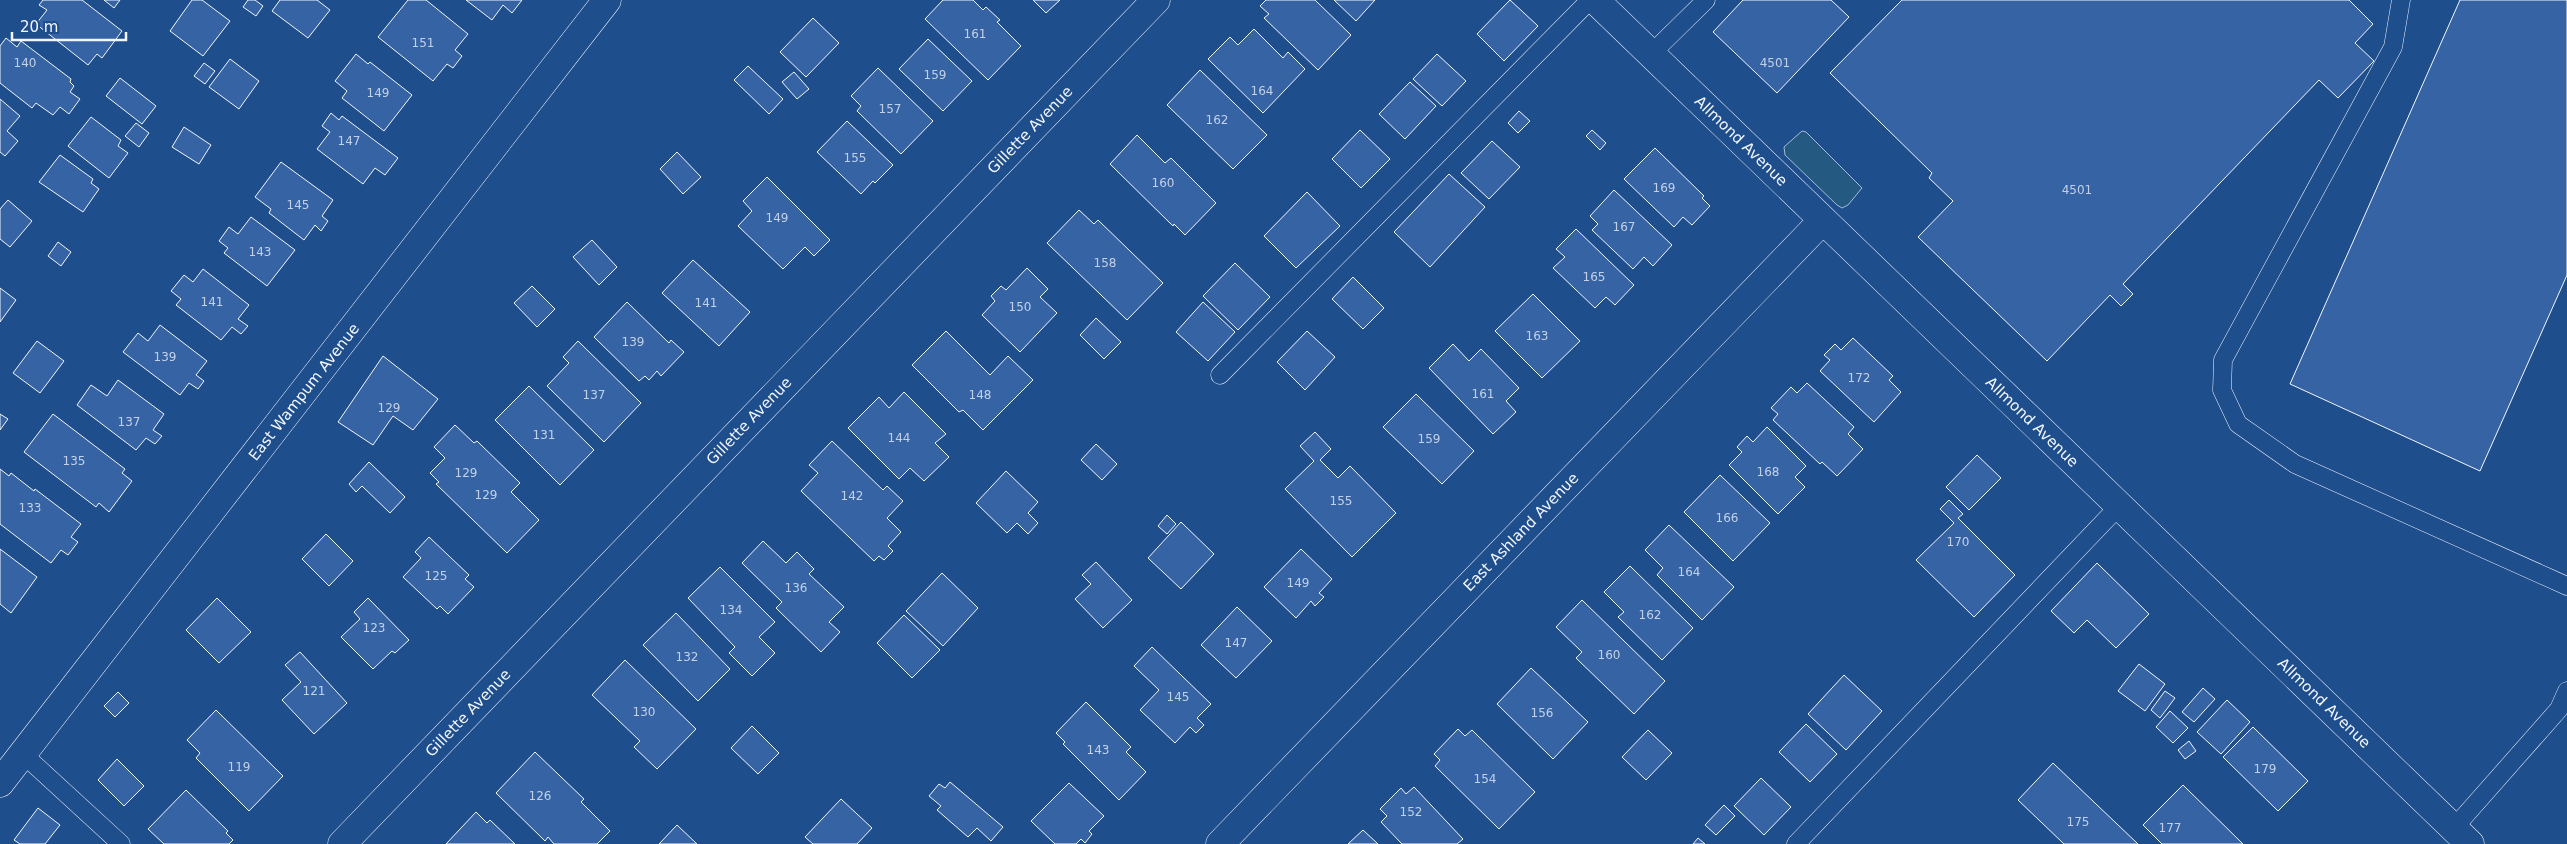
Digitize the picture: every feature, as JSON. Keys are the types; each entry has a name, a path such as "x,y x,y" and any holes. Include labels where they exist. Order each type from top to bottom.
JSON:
{"street":[{"name":"East Wampum Avenue","path":"0,783 607,0"},
{"name":"Gillette Avenue","path":"342,844 1156,0"},
{"name":"Allmond Avenue","path":"1595,0 2119,506 2455,839"},
{"name":"East Ashland Avenue","path":"1220,844 1822,220"}],"lane":[{"path":"1220,375 1590,0"},
{"path":"1651,54 1706,0"},
{"path":"2401,0 2393,47 2223,360 2222,390 2238,424 2295,464 2567,586"},
{"path":"1796,844 2119,506"},
{"path":"2455,839 2559,709 2567,691"},
{"path":"23,754 121,844"}],"shaded area":[{"path":"1802,131 1806,132 1862,188 1848,205 1842,208 1837,205 1785,155 1784,147"}],"building":[{"path":"43,0 82,0 122,31 102,58 97,54 88,65 36,24 47,10 39,5"},
{"path":"104,0 120,0 114,8"},
{"path":"192,0 202,0 230,21 203,56 170,31"},
{"path":"248,0 255,0 263,6 256,16 243,7"},
{"path":"280,0 317,0 330,10 308,38 272,11"},
{"path":"408,0 426,0 468,34 455,50 462,56 453,68 447,64 433,81 378,37"},
{"path":"466,0 522,0 512,13 503,5 492,20"},
{"path":"943,0 973,0 983,10 986,7 1000,20 997,22 1021,46 988,80 925,19"},
{"path":"1033,0 1060,0 1046,13"},
{"path":"1266,0 1315,0 1351,35 1318,70 1264,18 1269,14 1260,6"},
{"path":"1334,0 1375,0 1356,21"},
{"path":"1510,0 1538,26 1504,61 1477,34"},
{"path":"1743,0 1831,0 1849,17 1777,93 1713,32"},
{"path":"1902,0 2349,0 2373,24 2355,43 2374,61 2338,98 2319,80 2123,284 2133,294 2121,306 2110,295 2047,361 1918,237 1953,201 1929,178 1932,173 1830,73"},
{"path":"2460,0 2567,0 2567,275 2480,471 2290,384"},
{"path":"813,18 839,43 806,77 780,52"},
{"path":"1254,29 1283,58 1288,52 1305,69 1263,113 1208,59 1230,37 1238,45"},
{"path":"6,38 17,47 21,41 71,79 70,82 74,86 70,92 80,99 69,114 60,107 53,115 36,103 32,108 0,83 0,46"},
{"path":"928,39 972,81 943,111 899,69"},
{"path":"356,54 368,64 370,62 412,95 384,131 342,98 347,91 335,81"},
{"path":"1437,54 1466,81 1442,106 1413,79"},
{"path":"230,59 259,81 239,109 209,87"},
{"path":"204,63 215,71 205,84 194,76"},
{"path":"748,66 783,99 769,114 734,80"},
{"path":"878,68 933,121 901,154 857,111 861,106 851,96"},
{"path":"1200,70 1267,135 1233,169 1167,105"},
{"path":"794,72 809,89 797,99 782,82"},
{"path":"120,78 156,106 142,124 106,96"},
{"path":"1410,82 1436,106 1405,139 1379,114"},
{"path":"0,99 20,116 7,131 18,141 5,156 0,152"},
{"path":"1519,111 1530,121 1518,133 1508,123"},
{"path":"331,113 339,120 342,116 398,158 385,175 375,168 363,184 317,149 330,132 322,126"},
{"path":"91,117 121,140 118,146 128,153 109,178 68,146"},
{"path":"847,121 893,165 875,183 873,181 861,194 817,152"},
{"path":"136,123 149,133 139,147 125,136"},
{"path":"184,127 211,145 199,164 172,147"},
{"path":"1360,130 1390,159 1361,188 1332,159"},
{"path":"1592,130 1606,143 1600,150 1586,136"},
{"path":"1137,135 1165,163 1171,158 1216,203 1185,235 1174,224 1173,226 1110,164"},
{"path":"1492,141 1520,167 1489,199 1461,173"},
{"path":"1655,148 1704,196 1702,198 1710,206 1692,225 1683,217 1674,227 1624,179"},
{"path":"677,152 701,177 683,194 660,169"},
{"path":"60,155 93,179 91,183 99,189 83,212 39,182"},
{"path":"281,162 333,200 322,216 328,221 321,231 315,225 304,240 269,213 271,209 255,197"},
{"path":"1449,174 1485,207 1430,267 1394,232"},
{"path":"767,177 830,240 814,256 805,247 783,269 738,226 752,211 743,201"},
{"path":"1614,190 1672,245 1653,266 1644,257 1633,269 1592,230 1598,224 1590,216"},
{"path":"1307,192 1340,226 1296,268 1264,236"},
{"path":"8,200 32,221 10,247 0,239 0,209"},
{"path":"1079,210 1094,224 1098,220 1163,283 1127,320 1047,243"},
{"path":"251,217 295,250 267,286 224,253 228,248 219,241 229,227 238,234"},
{"path":"1576,229 1634,285 1615,305 1606,297 1595,308 1553,268 1565,257 1556,249"},
{"path":"592,240 617,267 599,285 573,257"},
{"path":"58,242 71,252 61,266 48,256"},
{"path":"693,260 750,312 719,346 662,293"},
{"path":"1235,263 1270,297 1238,330 1203,296"},
{"path":"1027,268 1048,289 1040,297 1057,313 1020,352 982,315 995,301 991,296 1001,286 1006,290"},
{"path":"203,269 249,305 238,319 248,326 241,334 232,327 221,340 176,305 181,299 171,291 184,275 193,282"},
{"path":"1353,277 1384,308 1363,329 1332,299"},
{"path":"532,286 555,309 537,327 514,303"},
{"path":"0,288 16,300 0,322"},
{"path":"1533,294 1580,341 1542,378 1495,331"},
{"path":"627,302 669,343 671,340 684,352 661,376 657,371 649,380 645,376 639,381 594,337"},
{"path":"1203,302 1235,332 1208,361 1176,332"},
{"path":"1096,318 1121,342 1104,359 1080,335"},
{"path":"160,325 207,361 196,375 204,381 198,389 189,383 180,395 123,352 138,333 148,341"},
{"path":"946,331 990,375 1008,356 1033,380 983,430 963,410 959,412 912,365"},
{"path":"1307,331 1335,357 1305,390 1277,362"},
{"path":"1853,338 1893,376 1889,380 1901,392 1874,422 1820,371 1830,360 1824,355 1835,344 1841,350"},
{"path":"37,341 64,361 40,393 13,373"},
{"path":"578,341 641,403 604,442 547,386 569,363 563,357"},
{"path":"1453,344 1469,361 1481,349 1519,388 1506,401 1516,412 1493,434 1429,368"},
{"path":"383,356 438,399 413,430 393,416 373,445 338,422"},
{"path":"118,380 164,414 153,430 162,436 155,444 146,438 136,450 77,405 91,385 107,396"},
{"path":"1807,383 1854,427 1848,434 1863,449 1837,476 1822,462 1820,464 1773,420 1778,414 1771,408 1791,387 1797,393"},
{"path":"529,386 594,450 560,485 495,420"},
{"path":"904,392 946,434 935,443 949,457 924,481 910,468 899,479 848,428 879,397 889,408"},
{"path":"1416,394 1474,451 1442,484 1383,427"},
{"path":"0,414 8,419 0,430"},
{"path":"53,414 125,469 122,473 132,481 109,512 99,503 96,507 24,452"},
{"path":"455,425 474,443 477,441 520,483 511,492 539,520 507,553 436,484 439,482 430,473 445,458 434,447"},
{"path":"1767,427 1806,466 1795,477 1805,487 1778,514 1729,465 1742,452 1737,447 1747,436 1753,442"},
{"path":"1315,432 1331,449 1320,460 1338,478 1350,466 1396,513 1352,557 1285,489 1314,461 1300,446"},
{"path":"832,441 883,490 887,486 903,501 887,518 901,532 888,546 893,551 884,560 879,556 874,561 801,491 818,473 809,465"},
{"path":"1096,444 1117,464 1102,480 1081,460"},
{"path":"1977,455 2001,478 1969,510 1946,487"},
{"path":"369,462 405,497 390,513 362,486 356,492 349,484"},
{"path":"0,469 9,476 11,473 34,491 35,489 81,524 71,537 78,542 68,555 61,550 51,563 0,524"},
{"path":"1006,471 1038,502 1028,513 1038,523 1028,534 1017,523 1007,533 976,503"},
{"path":"1720,475 1770,523 1733,561 1684,512"},
{"path":"1949,500 1963,514 1958,518 2015,575 1974,617 1916,560 1954,523 1940,509"},
{"path":"1167,515 1176,524 1167,534 1158,526"},
{"path":"1181,522 1214,554 1181,589 1148,558"},
{"path":"1669,525 1734,587 1702,620 1657,575 1663,568 1645,550"},
{"path":"326,534 353,561 329,586 302,559"},
{"path":"429,537 469,575 465,579 474,587 448,614 440,606 437,609 403,577 421,558 415,552"},
{"path":"763,541 786,563 797,552 814,569 809,574 844,607 829,622 840,632 821,652 776,608 782,602 742,563"},
{"path":"0,549 37,577 11,613 0,604"},
{"path":"1301,549 1332,579 1319,593 1324,597 1315,606 1311,601 1296,618 1264,587"},
{"path":"1096,562 1132,600 1103,628 1075,599 1091,584 1082,575"},
{"path":"2097,563 2149,614 2116,648 2087,620 2074,633 2051,611"},
{"path":"1630,566 1693,628 1662,660 1618,617 1624,612 1604,592"},
{"path":"720,567 775,622 759,637 775,653 752,676 729,653 735,647 688,598"},
{"path":"942,573 978,608 943,646 906,611"},
{"path":"217,598 251,632 219,663 186,630"},
{"path":"368,598 409,640 395,653 392,651 373,669 341,637 360,619 354,612"},
{"path":"1582,600 1665,681 1634,714 1576,658 1582,652 1556,627"},
{"path":"1237,607 1272,641 1236,678 1201,645"},
{"path":"676,613 730,669 698,701 643,645"},
{"path":"904,615 940,650 912,678 877,643"},
{"path":"1152,647 1211,704 1197,718 1204,725 1196,733 1190,727 1175,743 1140,710 1159,690 1134,666"},
{"path":"300,652 347,703 314,734 282,700 301,682 285,665"},
{"path":"625,660 696,729 657,769 634,747 640,741 592,695"},
{"path":"2139,664 2165,684 2145,711 2118,691"},
{"path":"1531,668 1588,722 1553,759 1497,704"},
{"path":"1844,675 1882,711 1846,750 1808,714"},
{"path":"2203,688 2215,699 2194,722 2182,712"},
{"path":"2165,691 2175,698 2160,718 2151,710"},
{"path":"118,692 129,703 115,717 104,706"},
{"path":"2227,700 2250,722 2221,754 2197,732"},
{"path":"1086,702 1131,747 1126,752 1146,772 1119,800 1063,744 1065,742 1056,733"},
{"path":"216,710 283,776 249,811 196,758 200,753 187,740"},
{"path":"2170,711 2188,728 2173,743 2156,727"},
{"path":"1806,724 1837,754 1810,782 1779,752"},
{"path":"752,726 779,753 758,774 731,748"},
{"path":"2253,727 2308,781 2278,811 2223,757"},
{"path":"1458,729 1465,736 1472,730 1535,792 1499,829 1435,766 1440,760 1434,754"},
{"path":"1648,730 1672,753 1646,780 1622,757"},
{"path":"2189,741 2196,751 2185,759 2178,750"},
{"path":"535,752 584,799 581,802 610,831 597,844 554,844 548,837 545,841 496,793"},
{"path":"117,759 144,786 124,806 98,780"},
{"path":"2053,763 2138,844 2064,844 2018,800"},
{"path":"1761,778 1791,807 1764,835 1734,806"},
{"path":"950,782 1003,827 991,841 977,828 968,837 937,810 941,806 929,796 939,784 945,788"},
{"path":"1069,783 1104,816 1089,831 1092,834 1085,843 1081,839 1076,844 1055,844 1031,821"},
{"path":"2183,785 2243,844 2162,844 2143,825"},
{"path":"1414,787 1463,839 1457,844 1402,844 1381,822 1387,816 1380,809 1401,788 1406,794"},
{"path":"186,790 228,831 226,833 233,840 229,844 164,844 148,829"},
{"path":"841,799 872,828 857,844 813,844 805,837"},
{"path":"1724,805 1735,816 1716,835 1705,825"},
{"path":"38,808 60,825 45,844 20,844 14,840"},
{"path":"476,812 487,823 490,820 515,844 446,844"},
{"path":"677,825 697,844 659,844"},
{"path":"1363,830 1378,844 1348,844"},
{"path":"1698,838 1705,844 1693,844"}]}
